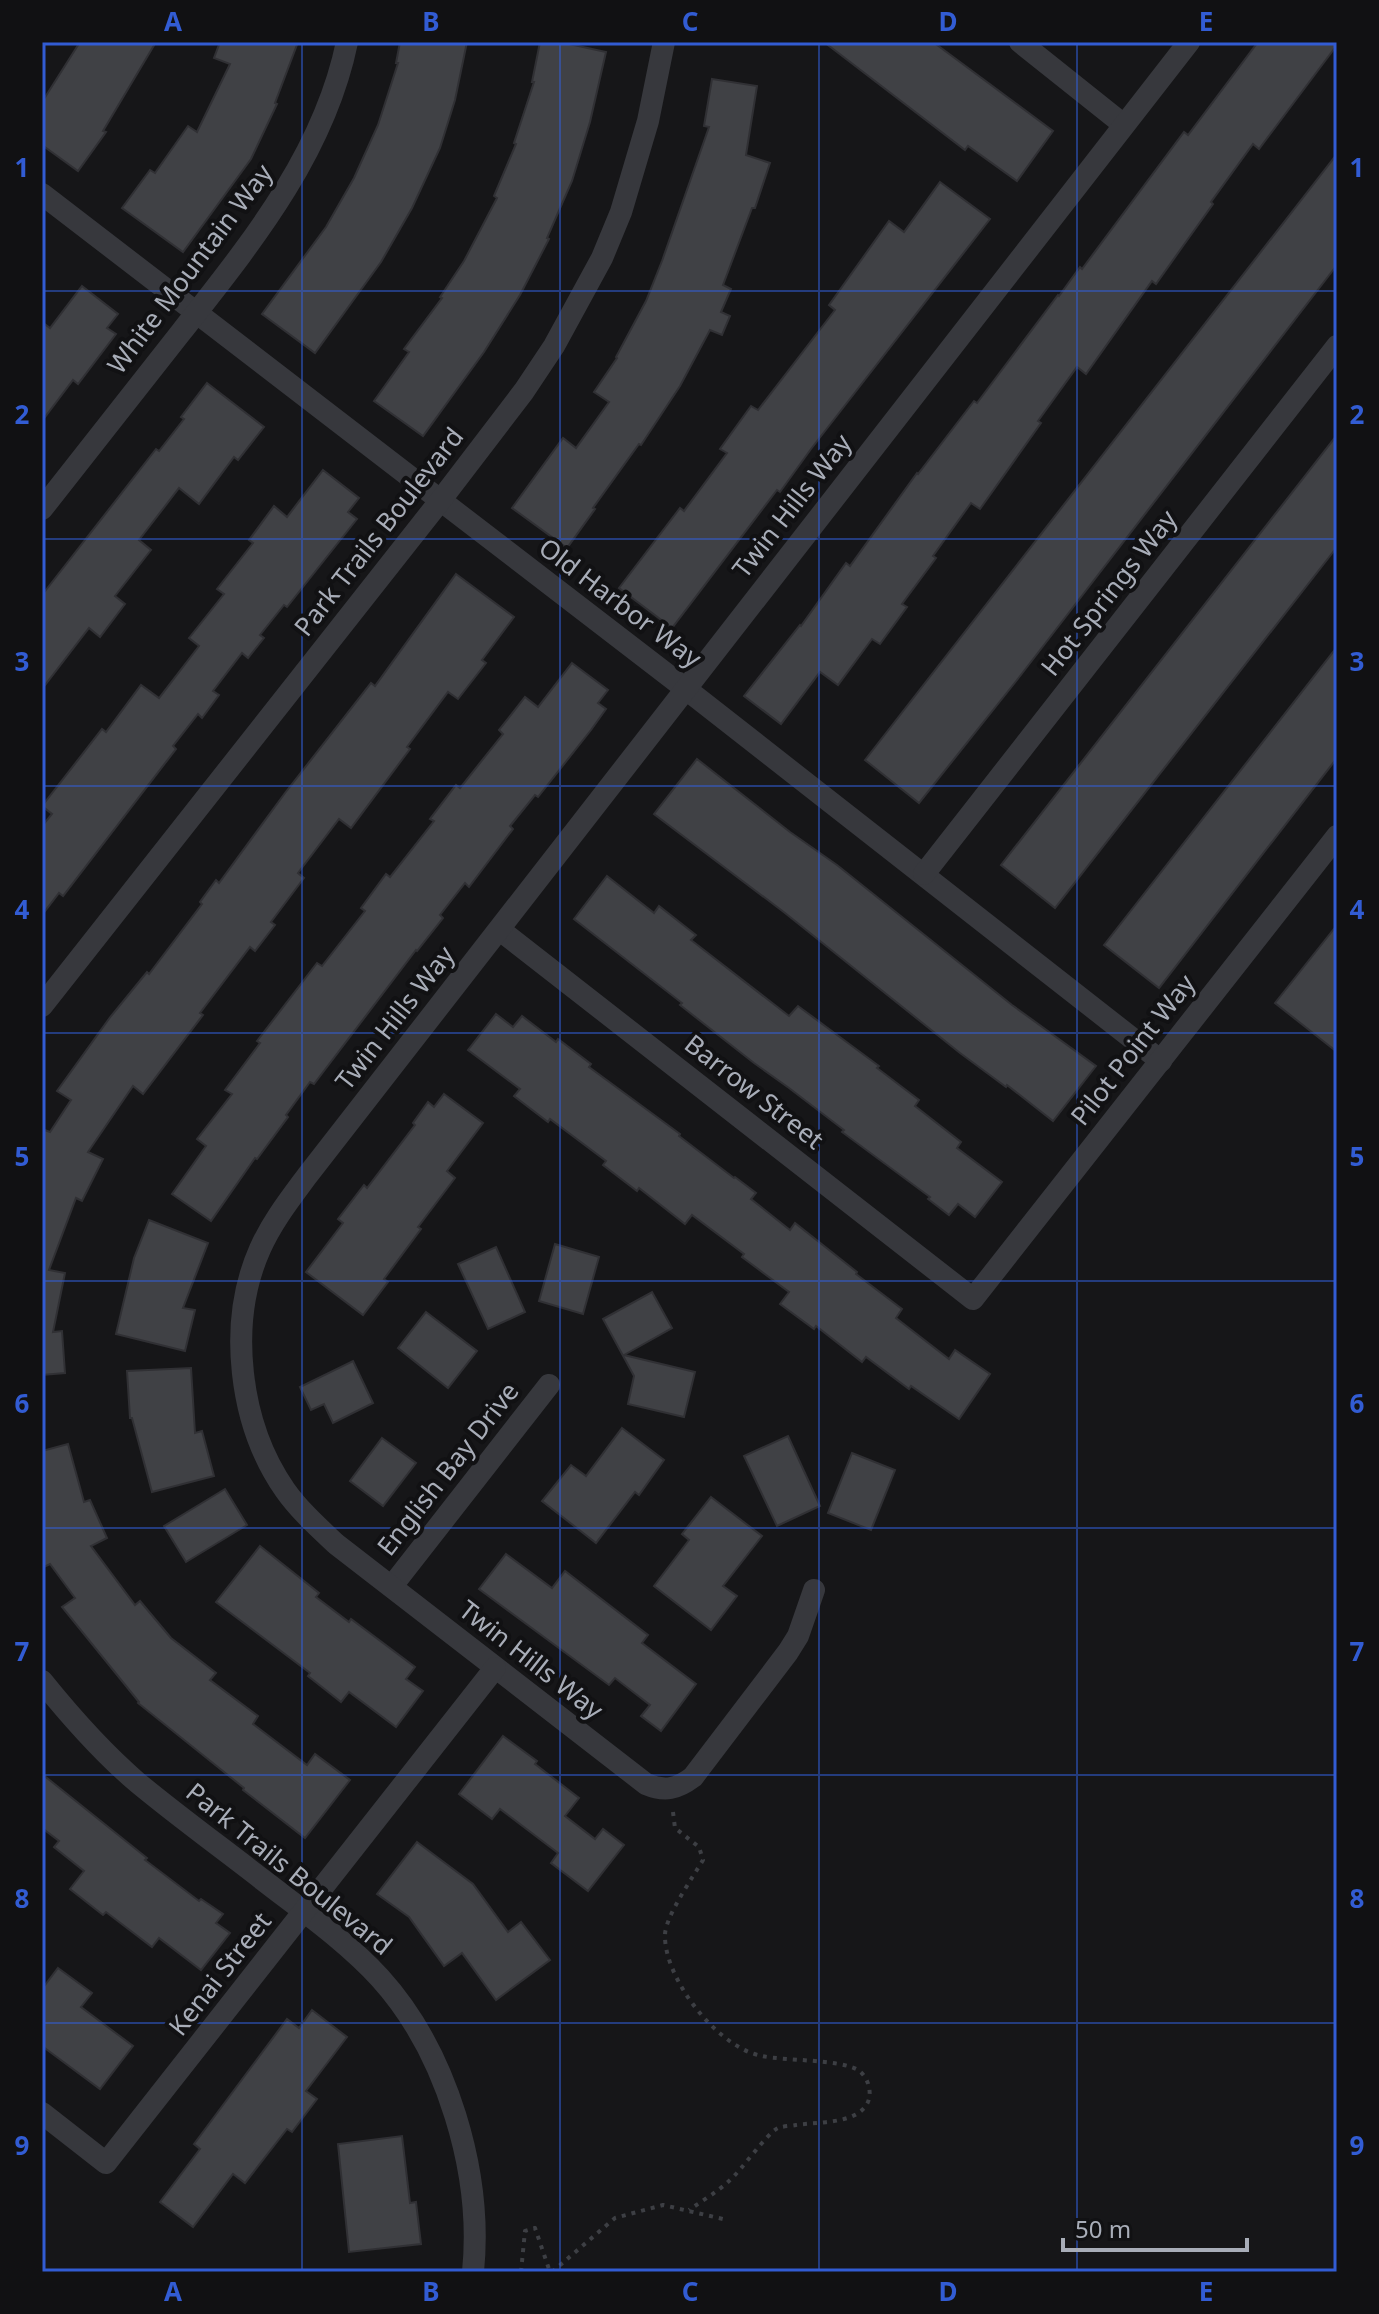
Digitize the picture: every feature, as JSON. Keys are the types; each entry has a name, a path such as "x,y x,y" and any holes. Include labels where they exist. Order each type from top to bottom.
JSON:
{"street":[{"name":"White Mountain Way","path":"42,509 258,231 295,175 326,114 347,42"},
{"name":"Park Trails Boulevard","path":"42,1006 440,501 524,391 554,346 602,258 621,212 636,165 664,42"},
{"path":"1020,42 1124,125"},
{"name":"Twin Hills Way","path":"669,1789 646,1784 495,1668 317,1527 285,1490 262,1445 246,1392 244,1312 254,1267 271,1227 307,1176 1189,42"},
{"name":"Old Harbor Way","path":"42,194 686,689 1161,1061"},
{"name":"Hot Springs Way","path":"924,874 1337,346"},
{"name":"Pilot Point Way","path":"973,1299 1337,836"},
{"name":"Barrow Street","path":"500,930 973,1299"},
{"name":"English Bay Drive","path":"392,1586 549,1385"},
{"path":"669,1789 682,1786 693,1777 788,1652 798,1636 814,1590"},
{"name":"Kenai Street","path":"42,2113 106,2163 495,1668"},
{"name":"Park Trails Boulevard","path":"42,1681 74,1721 136,1781 305,1912 382,1980 422,2040 455,2114 474,2197 476,2239 473,2272"}],"path":[{"path":"669,1789 675,1828 699,1847 703,1860 675,1908 665,1933 670,1968 694,2006 711,2026 758,2056 856,2069 865,2076 870,2089 867,2105 854,2117 778,2128 728,2182 689,2210"},
{"path":"521,2272 525,2231 535,2228 551,2272 615,2218 663,2205 723,2219"}],"building":[{"path":"80,42 156,42 103,131 106,132 78,171 42,145 42,102"},
{"path":"220,42 298,42 277,104 251,159 183,252 122,208 150,170 155,173 188,126 197,132 230,64 214,58"},
{"path":"400,42 467,42 455,100 440,148 412,208 381,262 315,353 262,314 326,227 354,178 378,125 398,63"},
{"path":"540,42 560,42 606,52 590,122 572,181 549,239 520,295 484,352 423,436 374,401 409,352 404,349 442,298 497,198 494,196 516,144 534,82"},
{"path":"824,42 933,42 1053,131 1017,181 968,146 965,150"},
{"path":"1258,42 1337,42 1337,45 1259,149 1253,144 1156,284 1152,281 1086,374 1077,367 980,509 971,503 902,604 907,607 880,644 872,639 838,685 820,672 781,724 744,696 801,626 846,563 850,566 917,473 974,401 977,403 1184,132 1188,135"},
{"path":"712,79 757,86 746,155 770,163 723,285 731,289 721,312 730,316 722,335 710,330 680,386 567,548 512,508 563,438 576,448 609,402 594,392 617,358 662,261 709,127 704,126"},
{"path":"1337,154 1337,265 919,803 865,760"},
{"path":"940,182 990,219 672,628 619,588 680,508 684,511 727,453 720,449 751,406 758,410 835,310 829,305 889,221 904,232"},
{"path":"82,286 118,314 107,328 116,334 78,384 73,380 42,421 42,322 50,328"},
{"path":"207,383 264,427 238,460 234,457 199,504 179,488 139,540 151,550 115,596 125,604 100,637 89,628 42,689 42,595 156,449 159,451 184,419 181,417"},
{"path":"1337,435 1337,547 1055,908 1001,865"},
{"path":"323,470 359,498 348,512 357,519 287,607 284,605 260,635 264,638 248,658 242,653 213,691 219,695 202,718 198,714 173,746 176,749 63,896 59,893 42,915 42,826 52,814 42,806 102,729 106,732 141,685 159,698 199,646 189,638 224,594 217,589 253,543 249,540 274,506 287,517"},
{"path":"456,574 514,617 482,660 486,663 458,699 448,692 351,828 339,819 298,873 304,878 271,922 275,925 255,951 250,947 143,1094 133,1086 88,1152 103,1159 82,1201 76,1198 49,1270 65,1273 53,1332 62,1331 65,1373 42,1375 42,1129 50,1132 71,1100 57,1091 111,1016 147,972 149,974 202,904 200,902 216,880 219,883 371,683 375,686"},
{"path":"1337,647 1337,758 1159,988 1104,945"},
{"path":"572,663 608,690 598,703 606,709 591,730 538,797 535,795 510,826 513,829 469,887 465,883 440,915 443,918 314,1084 310,1082 211,1221 172,1194 206,1146 197,1139 232,1094 225,1090 260,1043 257,1041 317,963 322,966 365,911 361,908 386,874 390,877 434,821 430,819 456,785 460,788 503,734 499,730 525,697 538,707"},
{"path":"697,759 837,865 1012,1005 1096,1066 1053,1121 960,1053 785,913 654,814"},
{"path":"607,876 654,913 659,906 696,935 691,940 789,1016 798,1006 919,1100 915,1106 961,1142 957,1148 1002,1182 975,1217 958,1204 949,1215 574,919"},
{"path":"1337,925 1337,1052 1275,1003"},
{"path":"496,1014 513,1027 522,1016 556,1042 558,1039 591,1064 589,1067 756,1193 751,1199 790,1230 795,1223 902,1309 896,1318 949,1359 955,1350 990,1374 959,1419 911,1386 909,1389 866,1357 862,1362 816,1326 814,1329 780,1304 789,1292 742,1257 744,1254 692,1215 685,1224 603,1165 606,1161 550,1119 548,1122 514,1096 520,1089 468,1050"},
{"path":"444,1094 483,1123 447,1171 455,1178 418,1227 421,1229 384,1279 388,1282 363,1315 306,1272 343,1223 338,1219 364,1185 367,1188 415,1125 413,1123 428,1102 434,1107"},
{"path":"149,1220 208,1243 183,1308 195,1310 185,1351 116,1334 134,1258"},
{"path":"555,1244 599,1257 583,1314 539,1301"},
{"path":"496,1247 525,1312 488,1329 458,1264"},
{"path":"652,1292 672,1328 624,1355 695,1372 684,1417 628,1404 634,1376 603,1319"},
{"path":"426,1312 477,1351 448,1388 398,1348"},
{"path":"353,1361 373,1403 333,1423 324,1404 311,1410 300,1387"},
{"path":"191,1368 195,1433 202,1431 214,1476 152,1492 130,1418 127,1371"},
{"path":"622,1428 664,1460 639,1495 635,1492 596,1543 542,1501 571,1465 586,1476"},
{"path":"788,1436 820,1506 777,1526 744,1456"},
{"path":"382,1438 416,1463 383,1506 350,1481"},
{"path":"68,1444 84,1502 90,1500 107,1538 91,1546 135,1605 140,1601 171,1638 216,1673 210,1680 258,1716 253,1724 307,1765 315,1754 350,1780 305,1838 138,1703 62,1607 75,1598 50,1564 42,1568 42,1451"},
{"path":"852,1453 895,1470 871,1530 828,1513"},
{"path":"225,1489 247,1525 186,1562 164,1526"},
{"path":"711,1497 762,1536 723,1586 737,1596 711,1630 654,1586 689,1540 682,1534"},
{"path":"260,1546 319,1593 316,1597 415,1667 406,1679 423,1691 396,1727 349,1692 341,1702 308,1676 310,1673 216,1602"},
{"path":"506,1554 552,1588 565,1571 648,1635 642,1643 696,1684 661,1731 641,1716 650,1705 615,1678 609,1685 479,1589"},
{"path":"503,1736 579,1798 565,1816 595,1839 603,1829 624,1845 588,1891 551,1863 558,1853 500,1809 492,1819 459,1794"},
{"path":"42,1774 147,1858 145,1860 199,1901 201,1899 223,1914 216,1923 230,1933 201,1970 159,1938 152,1947 70,1889 84,1871 54,1847 59,1841 42,1828"},
{"path":"417,1842 473,1884 508,1932 521,1922 550,1960 496,2000 462,1953 444,1966 409,1917 377,1894"},
{"path":"58,1968 92,1993 81,2007 133,2046 100,2089 42,2046 42,1989"},
{"path":"312,2010 347,2037 306,2091 317,2099 292,2132 287,2129 245,2183 233,2174 193,2227 160,2202 200,2149 194,2144 287,2019 299,2028"},
{"path":"402,2136 410,2203 416,2202 421,2244 349,2252 338,2144"}]}
